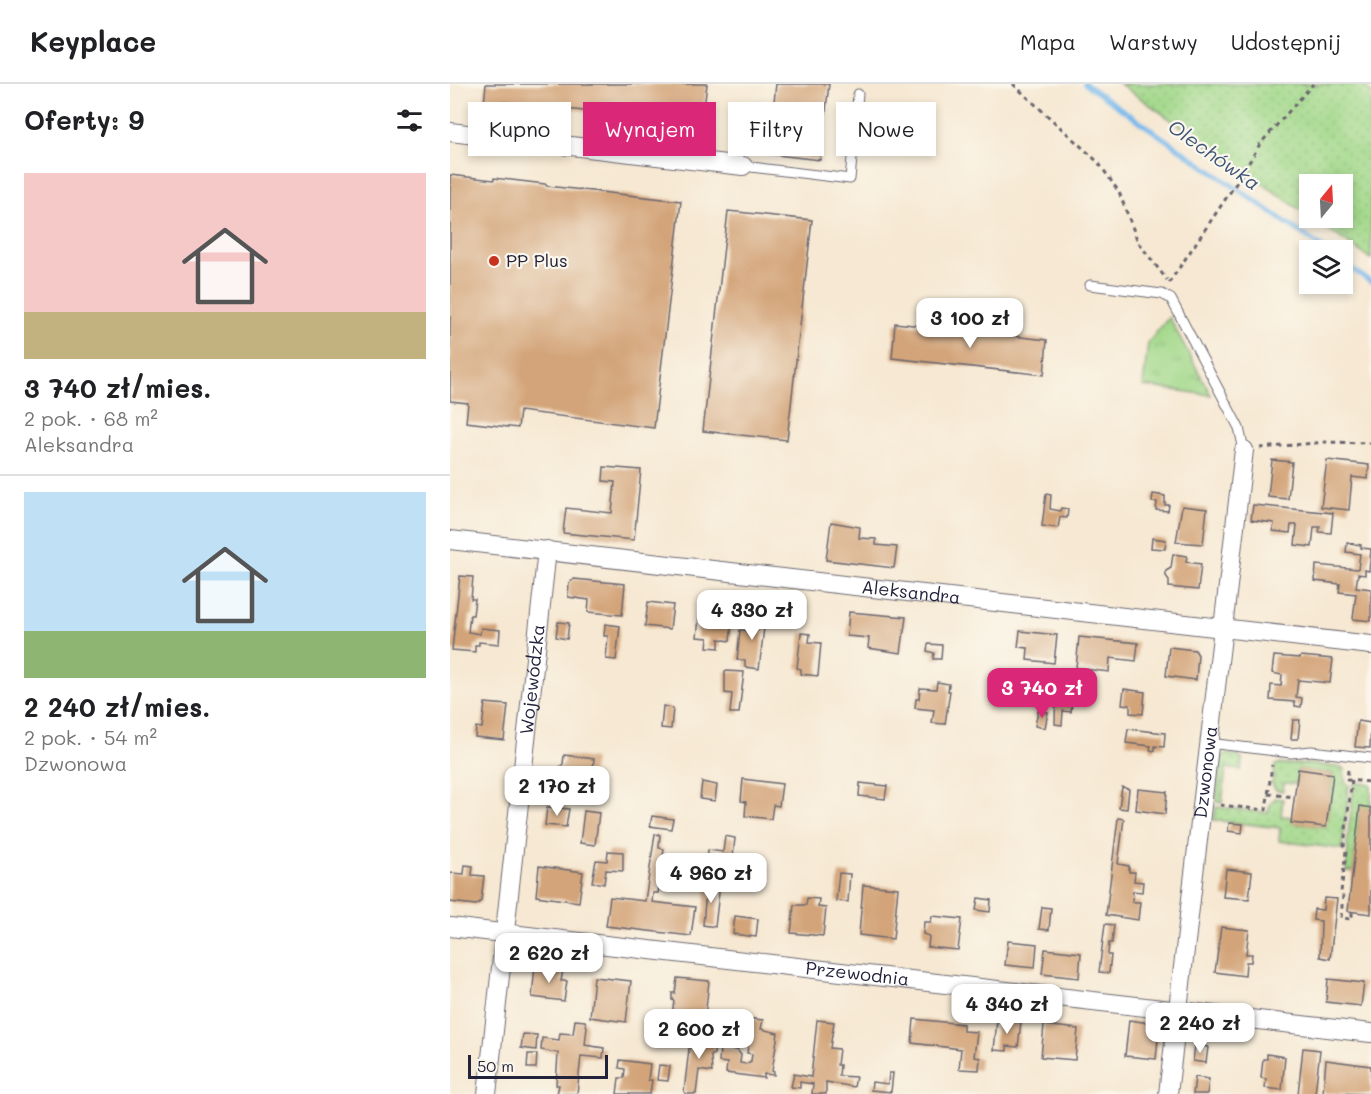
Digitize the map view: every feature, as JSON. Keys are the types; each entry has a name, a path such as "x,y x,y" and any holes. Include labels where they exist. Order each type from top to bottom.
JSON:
{"street":[{"path":"450,132 743,166"},
{"name":"Dzwonowa","path":"1168,1094 1244,450"},
{"name":"Aleksandra","path":"450,540 1371,645"},
{"name":"Wojewódzka","path":"487,1094 547,550"},
{"name":"Przewodnia","path":"450,927 1371,1033"}],"lane":[{"path":"743,166 850,178 858,94"},
{"path":"1090,285 1162,294 1171,299 1239,428 1244,450"},
{"path":"1209,742 1291,753 1311,751 1371,758"}],"path":[{"path":"1013,84 1098,162 1119,192 1138,242 1169,283 1171,299"},
{"path":"1169,283 1260,144 1313,84"},
{"path":"1244,450 1281,444 1371,443"},
{"path":"1219,804 1266,810 1272,761 1280,762"},
{"path":"1348,765 1347,780 1371,782"},
{"path":"1352,780 1344,845 1346,852 1341,892 1343,895 1341,918 1352,919 1352,912"},
{"path":"1268,794 1294,797"}],"green space":[{"path":"1120,84 1361,84 1371,92 1371,259 1353,247 1353,240 1343,240 1326,228 1353,228 1353,174 1299,174 1299,209"},
{"path":"1169,317 1211,395 1143,386 1148,343"},
{"path":"1226,754 1237,755 1242,760 1241,770 1226,768 1222,803 1216,802 1222,757"},
{"path":"1277,764 1310,764 1344,768 1345,782 1349,785 1342,849 1279,841 1280,828 1214,820 1216,807 1268,813 1270,804 1275,798 1283,799 1281,816 1292,817 1291,823 1326,827 1333,774 1298,769 1296,784 1284,783 1283,791 1276,790 1272,784"},
{"path":"1354,784 1371,784 1371,808 1360,807 1353,871 1346,871"}],"building":[{"path":"486,84 707,84 705,102 583,102 583,111 571,110 571,102 484,102"},
{"path":"776,84 829,84 824,126 824,102 774,102"},
{"path":"785,156 820,156 820,160"},
{"path":"450,175 494,180 494,178 681,201 654,428 520,411 518,428 466,422 468,403 450,401"},
{"path":"728,211 812,220 787,440 703,431"},
{"path":"895,323 1047,340 1044,375 892,358"},
{"path":"1272,460 1292,462 1288,499 1268,497"},
{"path":"1327,460 1369,465 1368,479 1352,477 1349,510 1321,507"},
{"path":"604,467 641,470 634,540 563,533 566,508 612,513 615,482 603,481"},
{"path":"1046,494 1051,495 1050,509 1060,511 1061,508 1068,509 1067,518 1060,517 1058,528 1042,526"},
{"path":"1153,494 1165,496 1165,505 1169,505 1168,511 1156,510 1157,502 1152,502"},
{"path":"1253,505 1333,513 1331,533 1319,532 1320,527 1314,527 1312,547 1295,545 1297,525 1291,525 1290,533 1273,531 1274,523 1251,520"},
{"path":"1182,506 1207,509 1203,544 1176,542"},
{"path":"831,522 860,527 859,538 876,539 876,545 897,547 894,568 826,560"},
{"path":"1152,538 1166,540 1165,549 1151,548"},
{"path":"1347,543 1371,549 1369,571 1365,570 1365,575 1358,574 1356,587 1371,589 1371,621 1353,619 1356,594 1339,592 1340,584 1315,581 1316,565 1358,569 1360,554 1346,552"},
{"path":"1173,554 1187,556 1186,562 1201,564 1198,590 1169,587 1166,571 1171,568"},
{"path":"460,576 473,577 471,599 475,599 468,632 480,634 481,628 500,630 499,644 479,642 479,645 475,645 475,652 452,650"},
{"path":"574,579 625,584 622,615 588,612 589,600 568,597 569,583"},
{"path":"648,602 673,605 670,629 645,626"},
{"path":"700,608 733,612 730,641 719,639 719,648 707,647 708,638 697,637"},
{"path":"751,610 766,611 759,669 745,667 745,660 737,660 740,630 749,631"},
{"path":"849,612 906,617 901,653 868,648 869,638 847,636"},
{"path":"558,622 569,623 567,639 556,637"},
{"path":"605,624 620,626 616,660 606,659 608,636 604,636"},
{"path":"1020,631 1057,635 1054,663 1027,660 1028,648 1018,647"},
{"path":"801,633 810,634 809,642 821,643 818,676 801,674 801,669 797,668"},
{"path":"1079,637 1138,643 1136,661 1110,658 1109,672 1076,668"},
{"path":"928,644 942,645 941,659 933,659 934,653 927,651"},
{"path":"1169,647 1195,650 1198,655 1196,680 1166,676"},
{"path":"1274,656 1333,659 1330,683 1298,680 1296,697 1302,698 1301,707 1295,706 1295,702 1270,700 1271,685 1281,686 1282,675 1272,673"},
{"path":"725,671 744,672 739,713 730,713 732,694 725,693"},
{"path":"937,682 949,684 945,724 932,723 934,710 915,708 920,688 936,689"},
{"path":"1056,683 1074,684 1071,712 1063,711 1062,725 1055,724"},
{"path":"1124,689 1145,692 1143,714 1130,713 1130,705 1122,704"},
{"path":"485,703 508,705 504,740 475,737 476,727 482,728"},
{"path":"663,706 673,708 671,729 661,728"},
{"path":"1038,711 1048,712 1045,728 1035,726"},
{"path":"1293,720 1300,720 1298,739 1291,739"},
{"path":"1358,721 1371,723 1370,748 1355,747"},
{"path":"1128,729 1165,733 1164,747 1155,746 1155,751 1150,750 1151,746 1126,743"},
{"path":"564,755 594,759 589,802 558,798 560,767 563,764"},
{"path":"1298,769 1333,774 1326,827 1291,823"},
{"path":"743,779 782,784 779,806 773,805 771,819 745,816 746,802 741,801"},
{"path":"702,782 717,785 715,801 700,799"},
{"path":"860,783 887,786 885,799 859,796"},
{"path":"1122,787 1129,789 1127,809 1119,808"},
{"path":"1138,789 1167,792 1165,814 1136,810"},
{"path":"1360,806 1371,808 1371,914 1348,911"},
{"path":"547,807 569,809 566,827 545,825"},
{"path":"584,811 599,813 595,845 580,843"},
{"path":"652,816 673,819 671,829 650,826"},
{"path":"1118,818 1124,819 1118,864 1129,866 1129,872 1135,872 1134,881 1143,882 1142,892 1133,891 1132,902 1140,902 1138,920 1106,915"},
{"path":"1229,823 1243,824 1242,833 1228,831"},
{"path":"655,834 660,835 659,848 664,849 658,893 653,893 652,902 695,907 691,936 606,926 610,897 645,901"},
{"path":"725,836 735,838 732,866 722,865 721,873 706,872 708,850 723,852"},
{"path":"608,851 623,852 623,871 606,870 604,884 592,882 596,860 607,861"},
{"path":"465,865 473,866 472,875 484,876 481,901 476,905 450,902 450,873 464,874"},
{"path":"539,866 583,872 579,902 536,896"},
{"path":"1226,869 1252,872 1249,899 1223,897"},
{"path":"839,873 850,874 848,902 836,901"},
{"path":"704,882 720,884 715,927 703,925 706,890 703,890"},
{"path":"863,885 898,888 893,939 859,935"},
{"path":"807,898 819,899 818,907 826,908 823,936 791,933 794,905 806,905"},
{"path":"978,898 991,900 990,912 976,910"},
{"path":"1324,898 1337,899 1330,959 1320,957 1321,921 1313,920 1314,909 1323,910"},
{"path":"1042,907 1051,908 1049,930 1039,929"},
{"path":"735,916 758,919 756,937 733,934"},
{"path":"932,916 962,919 958,950 928,947 929,936 923,934 924,922 931,922"},
{"path":"1105,924 1114,925 1112,943 1109,943 1108,955 1111,955 1109,973 1099,972"},
{"path":"1221,927 1249,930 1246,954 1252,954 1251,962 1246,962 1245,976 1215,972"},
{"path":"1008,941 1037,944 1035,968 1005,965"},
{"path":"1045,949 1081,953 1079,978 1042,974"},
{"path":"535,966 563,970 561,981 567,981 564,1001 532,997"},
{"path":"594,977 631,981 626,1022 590,1017"},
{"path":"677,978 709,981 705,1018 672,1015 674,1001 672,993 675,993"},
{"path":"1328,979 1364,983 1361,1006 1326,1002"},
{"path":"745,1018 763,1020 761,1029 778,1033 772,1071 774,1075 764,1074 764,1078 726,1073 727,1063 719,1062 720,1048 737,1050 741,1055 740,1063 746,1064 751,1061 752,1054 747,1053 749,1040 743,1039"},
{"path":"914,1019 963,1024 963,1031 977,1032 974,1057 980,1058 979,1070 959,1069 961,1049 912,1043"},
{"path":"575,1020 585,1021 587,1027 585,1045 604,1048 603,1058 581,1056 577,1094 557,1094 558,1053 541,1050 542,1038 559,1040 560,1033 573,1034"},
{"path":"817,1020 834,1022 830,1048 839,1049 837,1065 840,1065 839,1076 856,1077 854,1087 826,1082 826,1094 812,1094 813,1084 800,1082 800,1088 791,1087 794,1074 811,1077"},
{"path":"997,1020 1021,1022 1018,1047 1007,1046 1007,1051 994,1050"},
{"path":"1129,1020 1156,1024 1159,1028 1156,1059 1125,1056"},
{"path":"1044,1025 1078,1029 1075,1060 1041,1057"},
{"path":"703,1032 716,1033 714,1054 711,1056 712,1072 699,1070 696,1094 687,1094 684,1092 690,1040 702,1041"},
{"path":"523,1034 537,1035 536,1050 521,1048"},
{"path":"1195,1045 1208,1047 1206,1063 1193,1061"},
{"path":"1303,1048 1320,1050 1315,1094 1298,1094"},
{"path":"528,1054 537,1054 536,1068 527,1068"},
{"path":"1267,1054 1285,1057 1282,1090 1265,1088 1266,1079 1261,1078 1263,1059 1267,1059"},
{"path":"620,1060 650,1064 648,1080 652,1080 650,1094 617,1094 619,1078 624,1078 625,1069 619,1068"},
{"path":"1326,1060 1371,1066 1371,1094 1323,1093"},
{"path":"659,1065 670,1066 668,1081 657,1080"},
{"path":"889,1073 893,1073 891,1092 871,1090 872,1082 888,1084"},
{"path":"1195,1077 1209,1079 1207,1094 1193,1094"}],"waterway":[{"name":"Olechówka","path":"1085,84 1311,240"},
{"name":"Olechówka","path":"1353,270 1371,282"}],"place":[{"name":"PP Plus","path":"494,261"}]}
